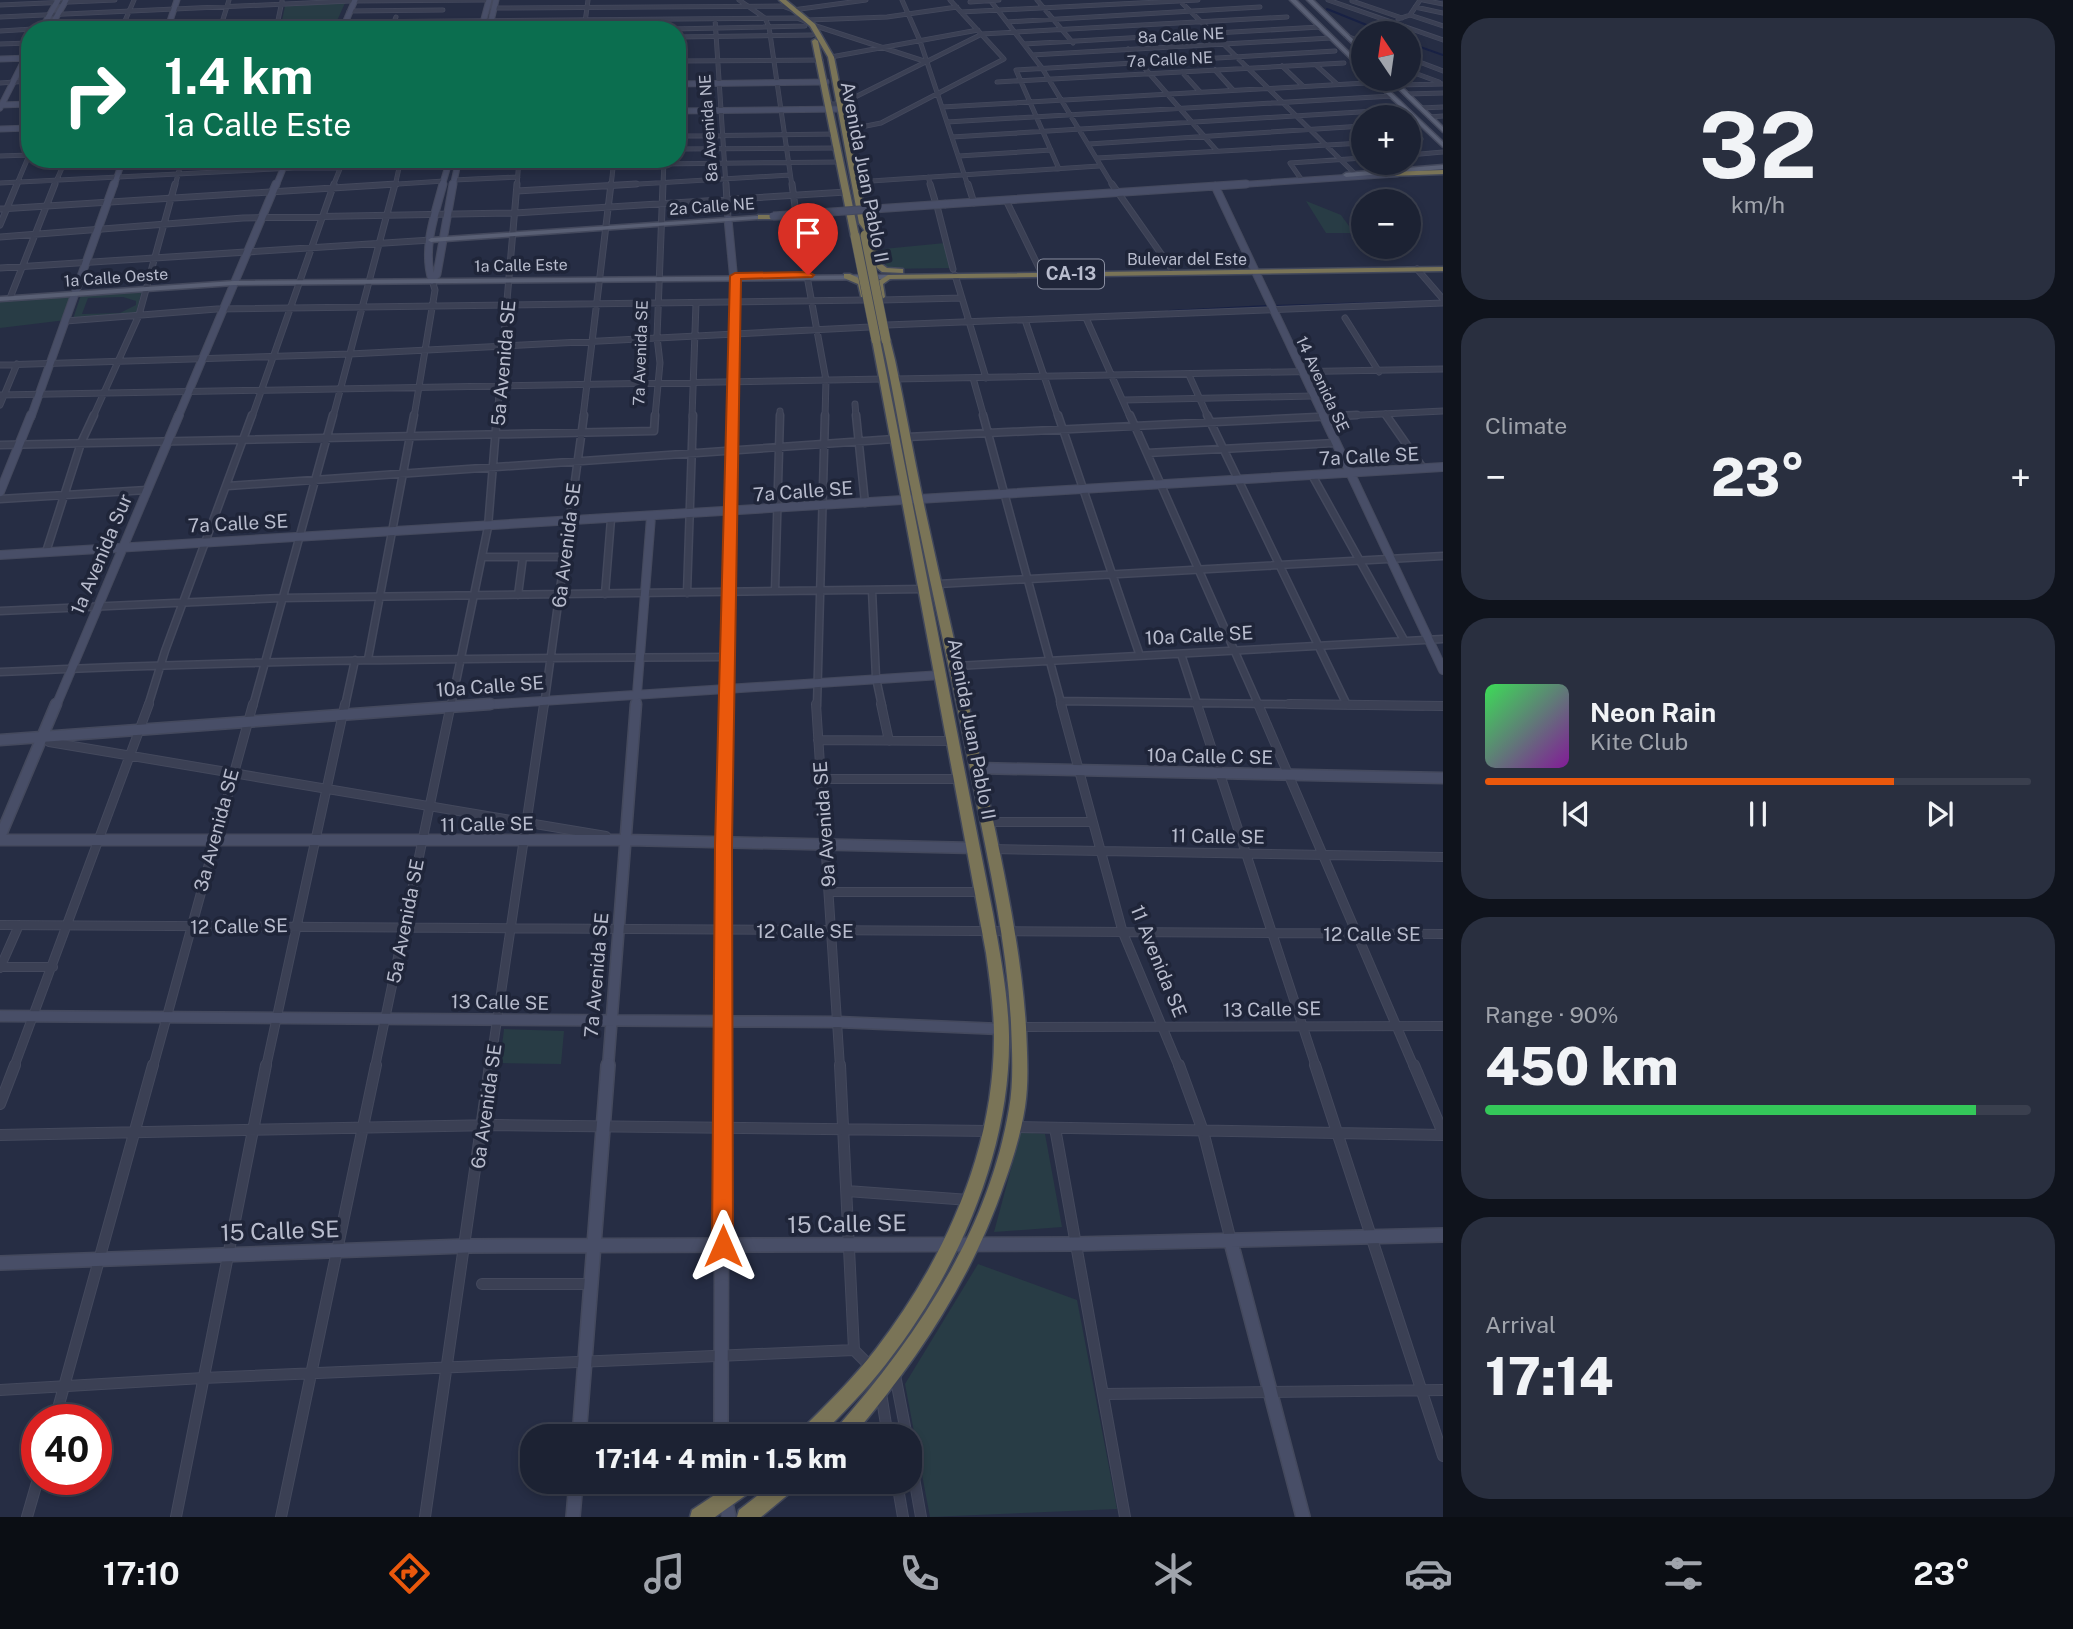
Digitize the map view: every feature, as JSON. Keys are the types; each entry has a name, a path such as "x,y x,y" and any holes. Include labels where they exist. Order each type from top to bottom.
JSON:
{"highway":[{"name":"Avenida Juan Pablo II","path":"773,0 810,24 831,57 856,181 862,220 860,236"},
{"name":"Avenida Juan Pablo II","path":"810,24 826,82 852,221 860,236 890,379 900,438 905,500 982,892 1000,1029 997,1096 991,1131 969,1200 950,1244 907,1321 872,1367 818,1424"},
{"path":"1421,172 1443,170"},
{"path":"859,201 862,206 873,210"},
{"path":"761,217 839,212 846,210 849,205"},
{"path":"839,212 852,221 850,230 857,268 848,274 862,283 873,345 882,346 887,325 878,284 890,274 879,267 873,254 868,230 862,220 865,212 943,205"},
{"path":"855,256 867,258 873,254"},
{"name":"Bulevar del Este","path":"1041,271 1443,267"},
{"name":"Bulevar del Este","path":"890,274 1417,270 1443,267"},
{"path":"864,298 882,297"},
{"name":"Avenida Juan Pablo II","path":"852,1424 895,1375 939,1310 973,1245 1012,1127 1019,1077 1018,1027 1009,933 957,666 938,584 918,499 900,438 891,424 890,379"},
{"path":"746,1517 775,1494"},
{"path":"705,1516 725,1500"}],"main road":[{"path":"1293,0 1351,57"},
{"path":"1310,0 1351,41"},
{"path":"1387,91 1443,145"},
{"path":"1405,91 1418,105"},
{"path":"1421,108 1442,128"},
{"path":"1421,171 1443,170"},
{"path":"1346,175 1351,174"},
{"name":"2a Calle NE","path":"431,240 773,216"},
{"name":"1a Calle Este","path":"234,283 890,274"},
{"name":"1a Calle Oeste","path":"0,299 234,283"}],"street":[{"path":"0,5 13,2 115,0"},
{"path":"125,21 134,0"},
{"path":"170,21 177,0"},
{"path":"222,21 229,0"},
{"path":"402,0 395,21 765,18 866,0"},
{"path":"440,20 446,0"},
{"path":"1,19 282,2 487,0 484,20"},
{"path":"491,20 496,0"},
{"path":"528,20 530,0"},
{"path":"586,19 588,0"},
{"path":"668,19 669,0"},
{"path":"739,0 765,18"},
{"path":"902,0 920,41 974,202"},
{"path":"845,123 866,126 881,123 1005,58 950,0"},
{"path":"990,0 1042,68 1089,144 1099,166 1171,268"},
{"path":"970,2 999,0"},
{"path":"1038,0 1101,77"},
{"path":"1085,0 1217,151"},
{"path":"961,12 1198,0"},
{"path":"1328,0 1358,0"},
{"path":"1328,0 1389,21"},
{"path":"1395,20 1410,15 1421,0 1443,4"},
{"path":"46,21 57,1"},
{"path":"55,21 65,1"},
{"path":"345,21 354,1"},
{"path":"851,1 861,18"},
{"path":"1180,1 1351,169"},
{"path":"1352,1 1402,18"},
{"path":"1,19 13,2"},
{"path":"277,21 282,2"},
{"path":"494,8 783,5"},
{"path":"825,6 833,19"},
{"path":"735,7 735,18"},
{"path":"686,29 810,24 833,19 910,14 957,7"},
{"path":"1007,22 1260,7"},
{"path":"1415,7 1443,13"},
{"path":"349,11 443,10"},
{"path":"1410,15 1443,26"},
{"path":"831,57 980,32 1287,17"},
{"name":"9a Avenida SE","path":"765,18 769,27 787,163 826,380 815,682 838,1022 854,1350"},
{"name":"8a Avenida NE","path":"715,19 726,199 736,302 723,845 721,1424"},
{"path":"810,24 927,62"},
{"path":"1024,44 1320,27"},
{"path":"0,30 21,29"},
{"path":"686,111 842,106 980,32"},
{"path":"1421,32 1443,40"},
{"path":"686,37 812,35"},
{"path":"1346,36 1351,38"},
{"name":"8a Calle NE","path":"1032,55 1331,38"},
{"path":"0,44 21,43"},
{"path":"1059,169 1016,70 1335,51"},
{"path":"0,60 21,59"},
{"path":"686,61 821,60"},
{"name":"7a Calle NE","path":"998,82 1344,63"},
{"path":"1421,63 1443,71"},
{"path":"1316,65 1337,84"},
{"path":"1282,66 1303,86"},
{"path":"1215,70 1233,90"},
{"path":"0,106 21,71"},
{"path":"1182,72 1200,92"},
{"path":"1422,76 1443,84"},
{"path":"0,83 21,82"},
{"path":"686,84 826,82"},
{"path":"942,107 1351,84"},
{"path":"1421,87 1443,84"},
{"path":"1421,91 1443,93"},
{"path":"947,122 1392,96"},
{"path":"0,106 21,105"},
{"path":"1421,108 1443,107"},
{"path":"952,137 1351,113"},
{"path":"1430,117 1443,116"},
{"path":"1089,144 1351,127"},
{"path":"0,129 21,128"},
{"path":"686,136 835,134"},
{"path":"1097,158 1351,144"},
{"path":"686,149 838,148"},
{"path":"958,156 1051,150"},
{"path":"1421,154 1443,152"},
{"path":"0,156 21,155"},
{"path":"1302,181 1290,164 1351,159"},
{"path":"686,162 840,162"},
{"path":"856,181 1099,166"},
{"path":"0,225 24,168"},
{"path":"10,298 33,234 62,168"},
{"path":"0,492 77,294 120,168"},
{"path":"46,552 81,443 139,315 179,168"},
{"path":"0,183 283,168"},
{"name":"1a Avenida Sur","path":"0,839 283,168"},
{"path":"0,1104 132,755 161,664 228,486 297,282 342,168"},
{"name":"3a Avenida SE","path":"59,1404 213,841 381,243 399,168"},
{"path":"368,659 404,474 432,308 435,285 428,274 431,240 448,168"},
{"path":"432,281 437,274 441,239 457,168"},
{"name":"5a Avenida SE","path":"281,1517 483,557 505,345 519,168"},
{"name":"6a Avenida SE","path":"425,1517 450,1367 497,1020 552,657 582,432 612,168"},
{"name":"7a Avenida SE","path":"582,432 654,431 659,383 657,337 664,168"},
{"path":"1302,181 1346,175 1443,170"},
{"path":"517,191 790,175"},
{"path":"1302,181 1377,175"},
{"path":"454,180 518,177"},
{"path":"928,177 943,205 954,272 986,378"},
{"path":"0,209 444,181"},
{"name":"2a Calle NE","path":"773,216 1302,181"},
{"name":"14 Avenida SE","path":"1215,187 1443,670"},
{"path":"0,237 263,217 515,213 846,192"},
{"path":"1006,200 1041,271"},
{"name":"2a Calle NE","path":"0,268 431,240"},
{"path":"1417,270 1443,301"},
{"path":"882,297 962,298"},
{"path":"66,321 223,310 508,307 864,298"},
{"path":"887,325 1443,301"},
{"path":"687,593 696,303"},
{"path":"1012,1127 1443,1134 1235,650 1086,318"},
{"path":"1345,318 1379,372"},
{"path":"1025,320 1140,656"},
{"path":"0,365 350,354 870,327"},
{"path":"0,405 2,394 17,364"},
{"path":"2,394 1303,374 1443,369"},
{"path":"1189,375 1236,479 1347,705"},
{"name":"11 Avenida SE","path":"974,378 1078,771 1124,933 1165,1028 1203,1131 1303,1517"},
{"path":"1124,400 1312,396"},
{"path":"855,404 865,503"},
{"path":"775,591 780,411"},
{"path":"228,486 900,438 1443,411"},
{"path":"1385,414 1423,468"},
{"path":"0,446 169,439 582,432"},
{"path":"1147,453 1335,443"},
{"name":"7a Calle SE","path":"0,555 1443,467"},
{"path":"1312,475 1404,640"},
{"path":"0,499 147,490"},
{"name":"7a Avenida SE","path":"580,1424 651,517"},
{"path":"605,594 611,519"},
{"path":"483,557 565,556"},
{"path":"938,584 1443,556"},
{"path":"517,595 523,557"},
{"path":"0,611 281,598 923,589"},
{"path":"872,590 876,678 889,741"},
{"name":"10a Calle SE","path":"957,666 1443,639"},
{"path":"1181,654 1443,1456"},
{"path":"0,672 72,667 368,659 728,657"},
{"path":"176,1517 275,1019 355,660"},
{"name":"10a Calle SE","path":"0,740 142,727 941,675"},
{"path":"1060,701 1443,706"},
{"path":"43,737 49,743 627,840"},
{"path":"818,740 953,741"},
{"name":"10a Calle C SE","path":"977,768 1443,778"},
{"path":"821,779 960,779"},
{"path":"987,822 1093,822"},
{"name":"11 Calle SE","path":"0,839 421,842 627,840 723,845 974,848"},
{"name":"11 Calle SE","path":"992,849 1443,857"},
{"path":"829,892 982,892"},
{"name":"12 Calle SE","path":"0,925 404,925 831,932 1443,934"},
{"path":"19,925 0,967 53,967"},
{"name":"13 Calle SE","path":"0,1016 838,1022 1000,1029"},
{"name":"13 Calle SE","path":"1018,1027 1443,1026"},
{"path":"0,1135 363,1127 723,1126 991,1131"},
{"path":"1055,1128 1125,1517"},
{"path":"847,1191 969,1200"},
{"name":"15 Calle SE","path":"0,1263 466,1246 1076,1244 1443,1235"},
{"path":"482,1284 591,1284"},
{"path":"0,1390 203,1378 854,1350 872,1367"},
{"path":"895,1375 904,1424"},
{"path":"1103,1394 1443,1390"},
{"path":"881,1393 886,1424"},
{"path":"573,1517 575,1494"},
{"path":"899,1494 903,1517"},
{"path":"917,1494 921,1517"},
{"path":"27,1517 33,1495"}],"shaded area":[{"path":"345,3 337,21 282,21 285,6"},
{"path":"1306,201 1341,215 1351,229 1351,233 1326,233"},
{"path":"945,243 951,268 886,269 883,249"},
{"path":"142,290 136,314 73,319 81,295","holes":["123,297 136,301 136,305 120,313 82,314 88,298"]},
{"path":"74,296 66,320 0,328 0,301"},
{"path":"504,1029 564,1031 561,1064 500,1063"},
{"path":"1021,1132 1045,1134 1062,1227 994,1232"},
{"path":"978,1264 1077,1300 1117,1509 930,1517 922,1474 922,1424 913,1424 905,1384"}],"waterway":[{"path":"1327,9 1357,21"},
{"path":"1421,47 1443,55"},
{"path":"1274,306 1404,302"},
{"path":"1169,311 1268,306"}],"route":[{"path":"723,1246 723,845 735,276 808,275"}]}
